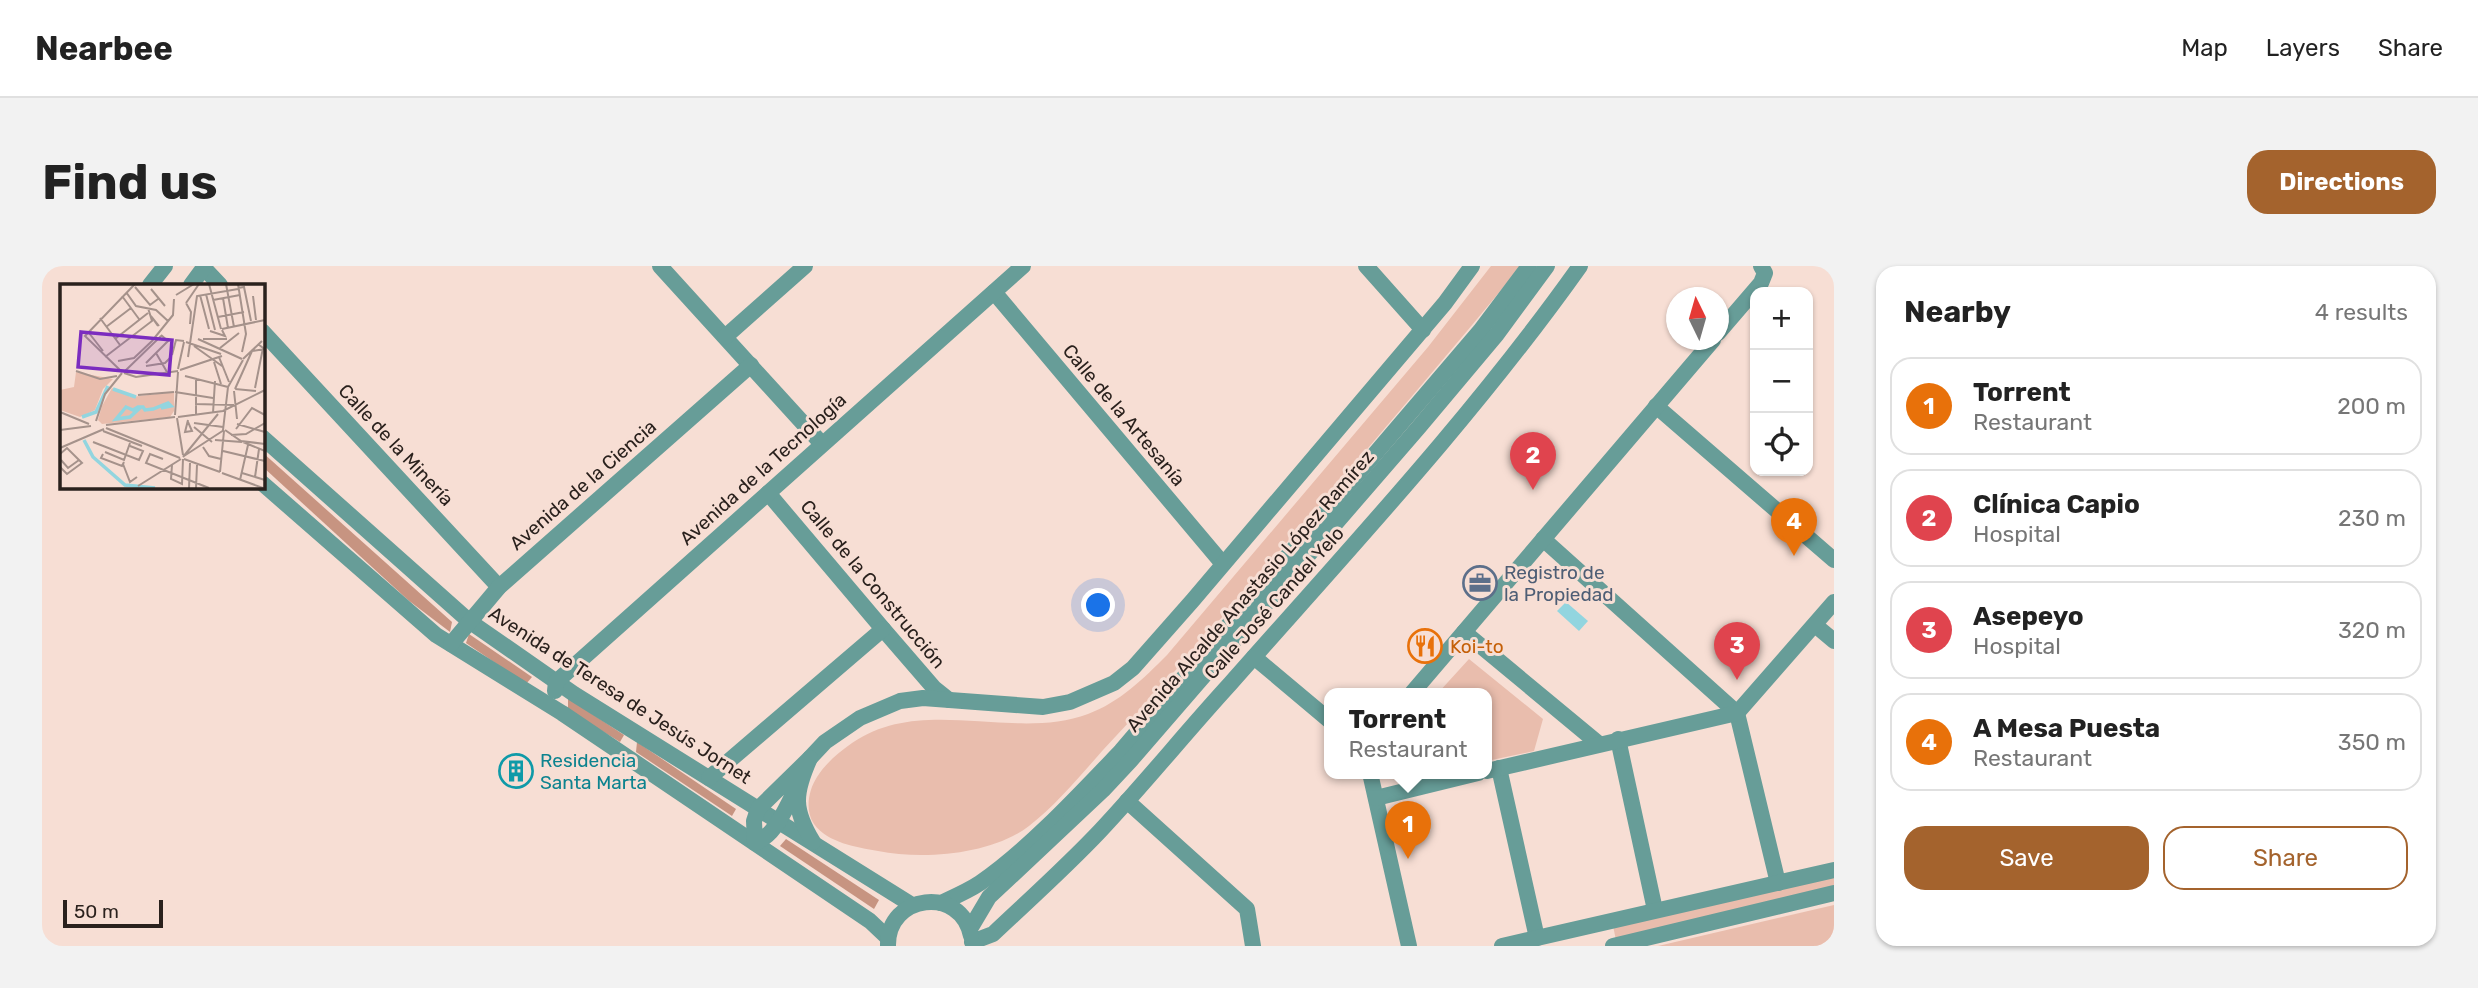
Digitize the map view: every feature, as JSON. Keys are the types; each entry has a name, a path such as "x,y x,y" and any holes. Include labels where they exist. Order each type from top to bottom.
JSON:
{"street":[{"path":"151,284 165,266"},
{"path":"660,266 822,444"},
{"path":"725,337 805,266"},
{"name":"Avenida de la Tecnología","path":"556,682 1023,266"},
{"path":"1366,266 1423,330"},
{"path":"755,843 754,821 758,809 825,742 860,718 900,701 911,700 1043,707 1070,702 1094,692 1114,683 1133,668 1423,330 1472,266"},
{"name":"Avenida Alcalde Anastasio López Ramírez","path":"941,903 977,885 1001,867 1121,751 1457,359 1530,266"},
{"name":"Avenida Alcalde Anastasio López Ramírez","path":"971,939 989,897 1103,790 1131,760 1419,427 1497,334 1547,266"},
{"name":"Calle José Candel Yelo","path":"971,939 993,934 1098,833 1127,801 1291,618 1461,419 1534,331 1580,266"},
{"path":"192,284 205,267 219,284"},
{"path":"1729,320 1761,283 1763,269"},
{"name":"Calle de la Artesanía","path":"993,292 1223,564"},
{"name":"Calle de la Minería","path":"264,333 499,587"},
{"path":"1416,688 1704,350"},
{"name":"Avenida de la Ciencia","path":"451,644 499,587 751,365"},
{"path":"1656,407 1834,560"},
{"name":"Avenida de Teresa de Jesús Jornet","path":"264,439 469,621 556,682 912,905"},
{"path":"264,484 436,635 562,713 870,920 888,942"},
{"name":"Calle de la Construcción","path":"768,493 934,688 950,700"},
{"path":"1543,539 1737,713 1778,883"},
{"path":"1537,938 1493,770 1737,713 1834,602"},
{"path":"1815,625 1834,641"},
{"path":"709,778 883,629"},
{"path":"1464,632 1599,744"},
{"path":"1254,657 1324,716"},
{"path":"556,682 554,696 562,713"},
{"path":"1618,739 1655,910"},
{"path":"755,843 766,838 778,822 810,758"},
{"path":"1371,779 1409,946"},
{"path":"1376,798 1454,779"},
{"path":"799,784 796,803 802,823 814,845"},
{"path":"1127,801 1247,909 1253,946"},
{"path":"1502,946 1834,870"},
{"path":"1612,921 1615,946 1834,893"},
{"path":"888,942 892,925 901,914 912,905 926,901 953,908 963,917 971,939"}],"shaded area":[{"path":"1491,266 1521,266 1191,653 1068,790 1039,818 1013,836 996,843 936,855 896,854 852,846 827,836 814,824 809,813 809,801 811,788 817,777 828,763 852,743 879,729 908,722 938,720 1029,723 1059,721 1100,709 1130,689 1167,655 1428,347"},
{"path":"264,454 452,622 450,632 408,600 264,468"},
{"path":"469,634 532,677 526,684 466,643"},
{"path":"1469,659 1543,719 1534,751 1492,760 1492,688 1443,688"},
{"path":"568,698 624,735 620,742 568,710"},
{"path":"637,742 736,809 732,816 636,752"},
{"path":"786,839 879,900 874,909 780,846"},
{"path":"1834,870 1834,894 1617,945 1612,921"},
{"path":"1834,905 1834,946 1658,946"}],"water":[{"path":"1566,602 1588,621 1579,631 1557,611"}],"place":[{"name":"Clínica Capio","path":"1533,490"},
{"name":"A Mesa Puesta","path":"1794,556"},
{"name":"Registro de la Propiedad","path":"1480,583"},
{"name":"Koi-to","path":"1425,646"},
{"name":"Asepeyo","path":"1737,680"},
{"name":"Residencia Santa Marta","path":"516,771"},
{"name":"Torrent","path":"1408,859"}]}
